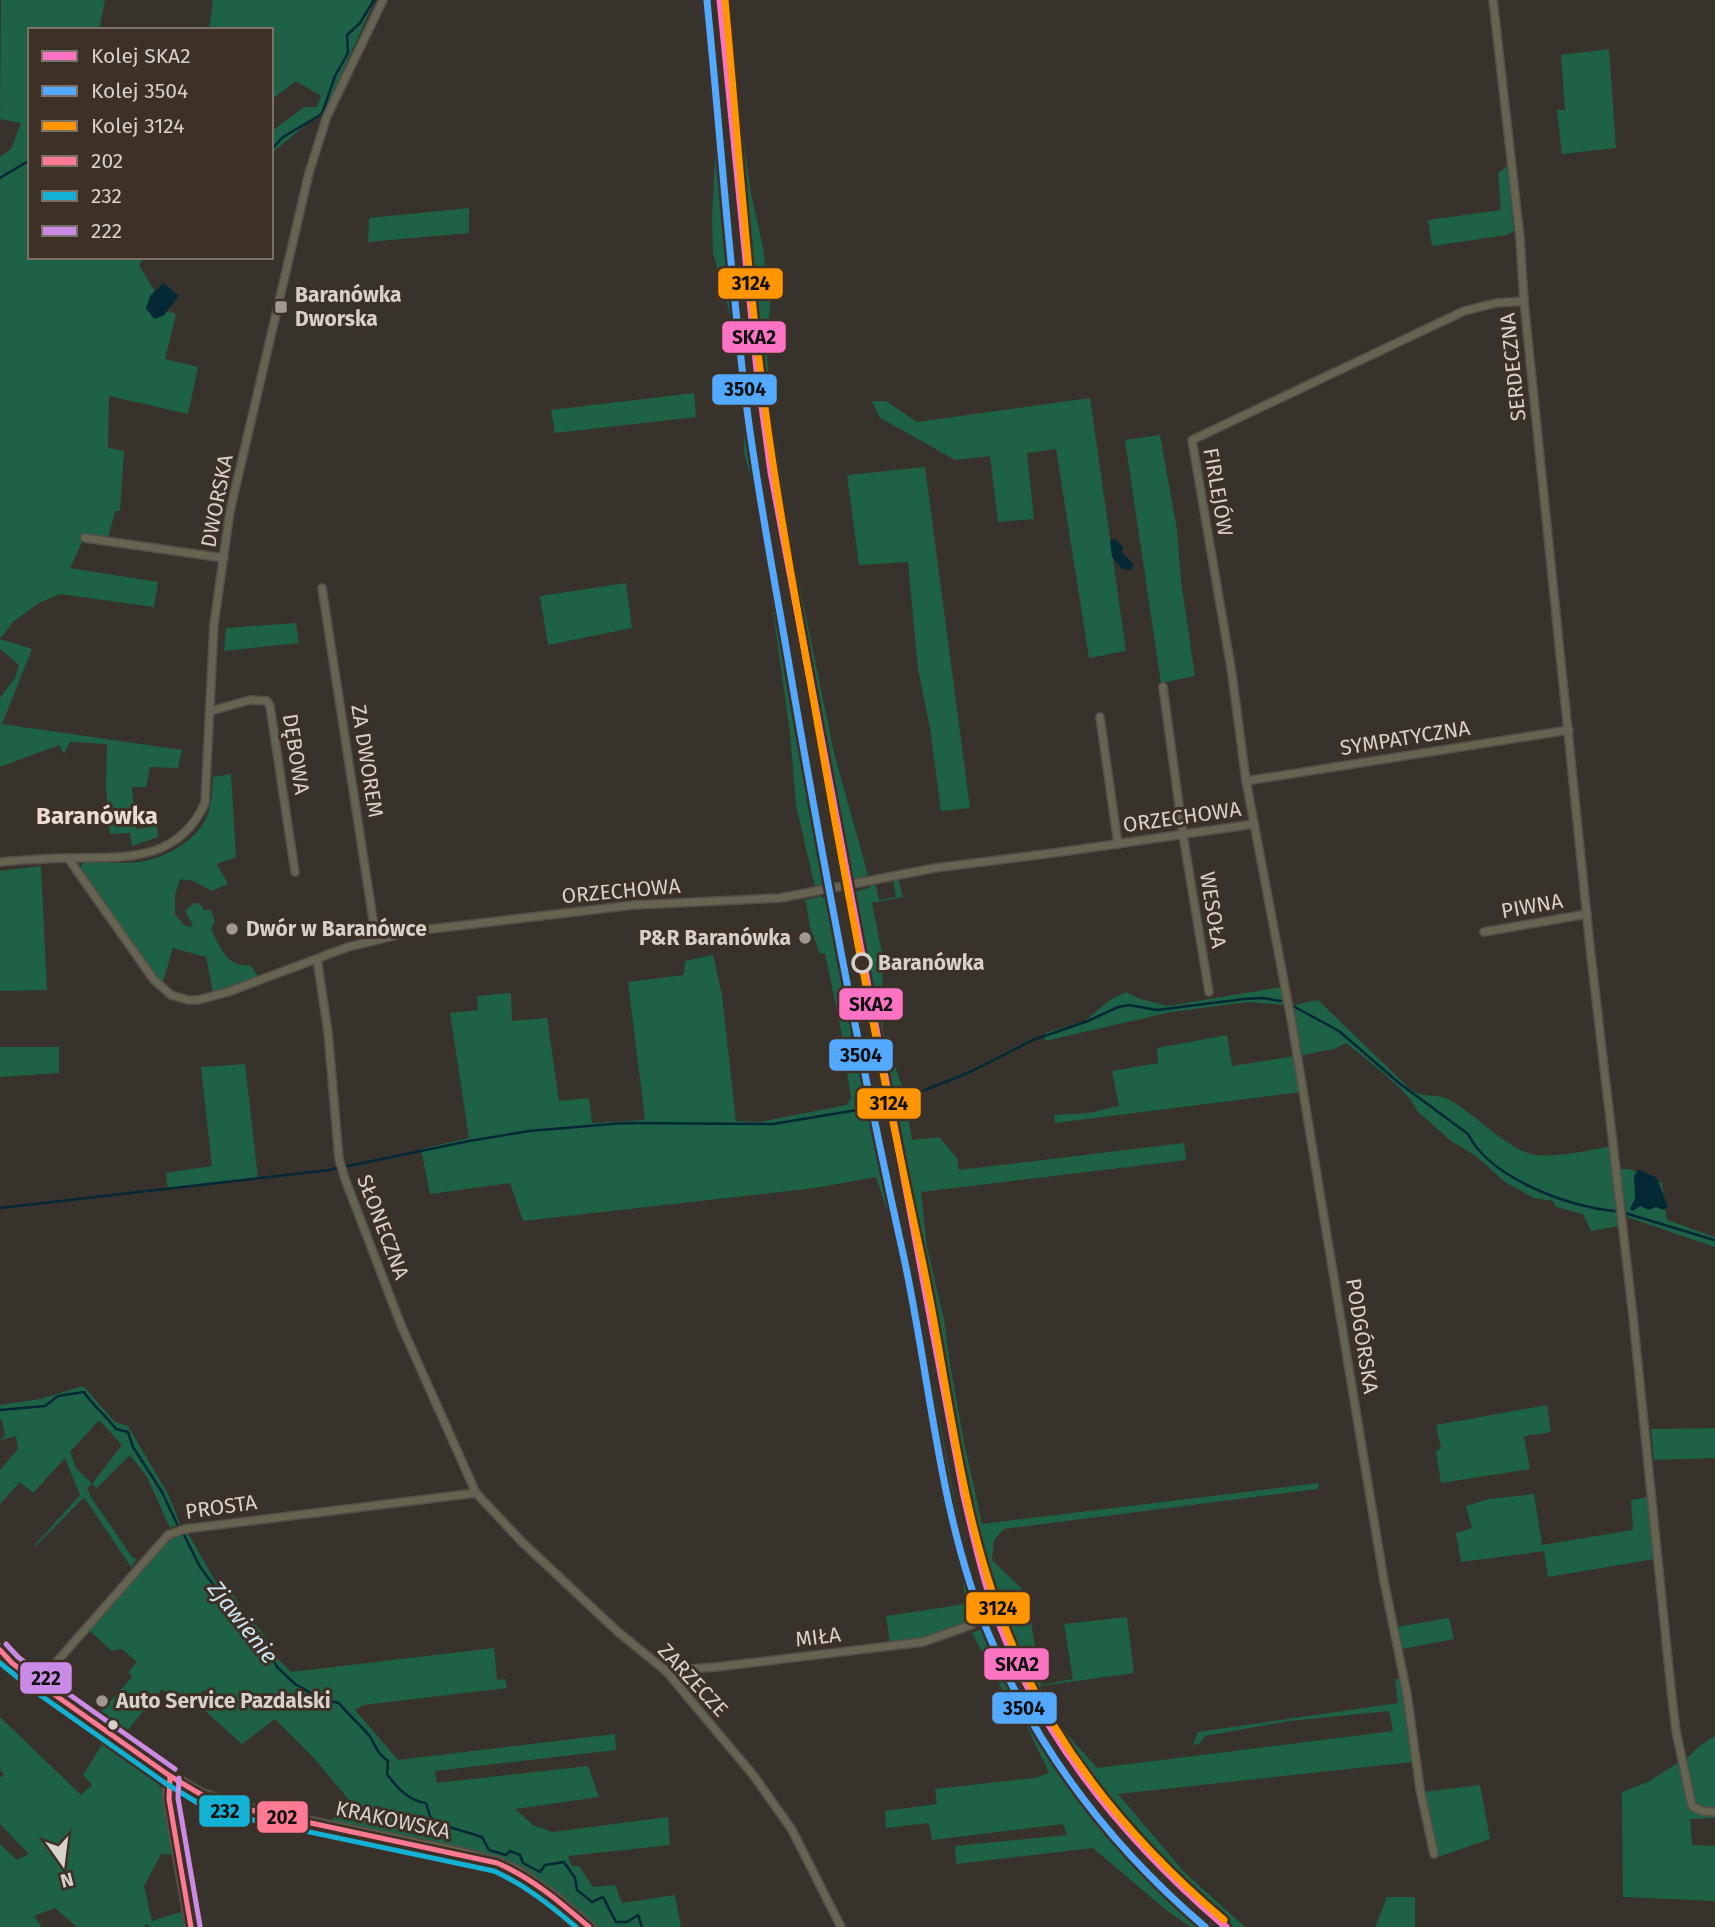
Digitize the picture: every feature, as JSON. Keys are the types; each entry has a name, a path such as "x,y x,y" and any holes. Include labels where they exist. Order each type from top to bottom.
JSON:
{"street":[{"name":"DWORSKA","path":"0,862 128,857 161,849 180,839 198,819 205,803 214,624 230,511 309,173 327,116 383,0"},
{"name":"SERDECZNA","path":"1493,0 1520,238 1524,301 1587,914 1633,1316 1671,1689 1692,1806 1702,1811 1715,1812"},
{"name":"FIRLEJÓW","path":"1254,824 1232,674 1192,440 1464,311 1496,303 1524,301"},
{"path":"85,538 224,558"},
{"name":"ZA DWOREM","path":"322,588 376,939"},
{"name":"WESOŁA","path":"1163,687 1183,835 1209,992"},
{"name":"DĘBOWA","path":"210,711 250,700 267,701 270,706 295,872"},
{"path":"1100,717 1118,844"},
{"name":"SYMPATYCZNA","path":"1246,782 1569,730"},
{"name":"ORZECHOWA","path":"68,858 154,980 171,995 188,1000 209,998 376,939 427,929 622,906 741,901 821,892 934,868 1254,824"},
{"name":"PODGÓRSKA","path":"1254,824 1296,1049 1384,1581 1407,1694 1420,1789 1434,1854"},
{"name":"PIWNA","path":"1484,932 1587,914"},
{"name":"SŁONECZNA","path":"317,959 328,1032 340,1163 401,1325 476,1493"},
{"name":"ZARZECZE","path":"476,1493 533,1552 618,1632 666,1671 754,1776 784,1819 842,1927"},
{"name":"PROSTA","path":"38,1683 168,1535 185,1528 476,1493"},
{"name":"MIŁA","path":"666,1671 923,1642 971,1625"},
{"name":"KRAKOWSKA","path":"0,1650 38,1683 170,1776 214,1800 497,1863 517,1872 545,1891 589,1927"},
{"path":"170,1776 169,1800 191,1927"}],"green space":[{"path":"1,0 105,0 99,28 28,28 28,259 143,259 139,265 155,292 150,296 163,316 168,311 176,314 165,359 198,367 188,414 109,396 108,448 124,451 120,511 115,511 108,538 83,540 70,568 158,582 154,607 60,594 39,603 14,621 0,639 0,157 11,149 21,123 0,119"},
{"path":"213,0 375,0 326,108 273,152 273,130 304,107 317,107 321,96 296,81 273,98 273,28 209,28"},
{"path":"704,0 710,0 715,40 752,416 833,884 815,887 796,805 790,733 759,509 744,452 745,369 713,253 715,158 712,81"},
{"path":"725,0 730,0 743,137 770,302 767,353 770,405 795,563 834,753 868,875 851,880 776,482 764,401"},
{"path":"1609,49 1616,148 1562,154 1557,110 1565,110 1561,55"},
{"path":"1507,166 1514,231 1507,235 1432,246 1428,220 1501,210 1498,173"},
{"path":"469,208 469,233 368,242 369,218"},
{"path":"694,393 696,417 555,433 551,410"},
{"path":"1090,398 1126,651 1089,658 1056,449 1027,453 1034,519 998,522 990,456 955,460 879,417 872,401 886,401 917,422"},
{"path":"1160,435 1177,530 1181,581 1195,676 1161,683 1125,440"},
{"path":"925,467 970,808 941,811 930,728 918,669 908,562 859,565 847,475"},
{"path":"626,583 632,628 548,645 540,596"},
{"path":"296,623 299,643 224,651 226,628"},
{"path":"0,639 32,649 2,724 182,750 178,768 150,767 146,787 132,787 136,829 157,826 158,837 132,846 130,833 110,834 106,786 107,744 70,742 64,754 59,745 0,767 0,698 15,678 19,665 0,649"},
{"path":"231,774 236,857 217,864 228,884 212,891 193,881 180,879 175,895 175,914 184,925 190,927 193,925 185,911 194,903 199,903 204,910 211,910 215,922 211,929 225,955 235,963 250,965 258,976 213,992 206,957 173,948 162,985 82,873 81,865 85,862 139,862 159,857 180,846 204,823 211,801 213,777"},
{"path":"41,866 47,990 0,991 0,871"},
{"path":"898,878 903,897 872,903 882,953 883,1032 904,1092 912,1140 939,1137 957,1158 959,1170 1184,1143 1186,1160 921,1192 927,1247 944,1320 963,1437 982,1524 1319,1483 1318,1489 1004,1529 994,1540 992,1560 1028,1598 998,1608 975,1532 853,892 869,888 875,882 879,900 896,897 893,879"},
{"path":"835,896 860,1033 913,1280 962,1539 975,1589 985,1613 970,1622 933,1635 890,1643 886,1616 966,1604 955,1522 941,1472 899,1246 876,1177 815,1188 523,1221 510,1183 430,1194 421,1149 469,1138 450,1013 478,1010 477,996 511,993 512,1021 547,1018 559,1101 589,1098 592,1123 645,1120 628,982 684,975 685,961 713,955 722,995 736,1121 759,1122 847,1105 851,1098 842,1035 825,953 820,954 810,927 806,902 802,901"},
{"path":"1281,987 1284,1005 1248,1002 1171,1012 1045,1041 1045,1033 1085,1021 1111,999 1126,992 1140,999 1168,1006"},
{"path":"1318,1000 1410,1089 1420,1094 1450,1100 1511,1145 1539,1155 1611,1146 1619,1226 1591,1231 1583,1214 1556,1207 1553,1201 1534,1198 1505,1182 1476,1156 1451,1141 1417,1111 1407,1095 1346,1043 1334,1049 1302,1055 1294,1005"},
{"path":"1227,1035 1232,1066 1295,1056 1301,1092 1055,1123 1054,1115 1089,1113 1119,1106 1112,1071 1158,1063 1157,1048"},
{"path":"0,1047 59,1047 59,1073 0,1077"},
{"path":"245,1064 258,1178 168,1189 166,1173 212,1166 201,1067"},
{"path":"1620,1169 1630,1169 1662,1183 1667,1220 1715,1237 1715,1247 1627,1217"},
{"path":"83,1386 115,1422 128,1426 169,1496 180,1524 170,1528 147,1477 130,1455 97,1488 92,1484 87,1488 132,1557 137,1559 131,1567 84,1497 34,1546 80,1495 65,1458 33,1493 20,1482 0,1504 0,1470 18,1449 16,1436 0,1440 5,1436 0,1420 0,1405 40,1399","holes":["99,1420 122,1445 92,1484 76,1468 70,1452"]},
{"path":"1547,1405 1551,1432 1524,1436 1530,1469 1441,1483 1436,1452 1441,1448 1436,1425"},
{"path":"1715,1428 1715,1458 1654,1460 1651,1429"},
{"path":"1534,1494 1542,1545 1633,1530 1631,1500 1648,1497 1655,1559 1548,1577 1544,1551 1461,1562 1456,1533 1472,1528 1466,1506 1489,1499"},
{"path":"186,1530 220,1589 229,1587 244,1613 263,1633 274,1655 291,1672 494,1648 497,1680 505,1679 507,1688 363,1705 355,1710 398,1760 615,1734 616,1750 435,1771 437,1783 588,1766 599,1797 515,1809 533,1825 552,1832 668,1817 670,1845 568,1856 572,1866 579,1866 593,1887 615,1885 622,1903 675,1895 681,1927 596,1927 554,1890 523,1869 330,1822 349,1800 313,1757 275,1719 242,1744 204,1710 212,1697 204,1690 185,1708 162,1689 125,1733 99,1714 132,1677 128,1672 137,1662 122,1649 112,1651 89,1630 145,1561"},
{"path":"1029,1609 1041,1685 1073,1679 1064,1624 1127,1617 1134,1673 1040,1686 1056,1722 1036,1694 1002,1620"},
{"path":"1449,1618 1454,1639 1402,1649 1397,1627"},
{"path":"988,1626 1047,1749 1091,1818 1132,1861 1209,1927 1191,1927 1166,1910 1093,1848 956,1864 955,1846 1067,1835 1063,1824 932,1840 929,1823 886,1828 885,1811 937,1804 935,1789 1035,1778 1049,1773 1017,1706 1010,1704 972,1633"},
{"path":"1395,1679 1402,1679 1413,1762 1118,1794 1184,1872 1245,1927 1233,1927 1188,1890 1129,1829 1088,1778 1056,1722 1097,1768 1393,1731 1389,1711 1289,1721 1205,1736 1199,1744 1193,1745 1198,1732 1398,1703"},
{"path":"0,1717 81,1795 92,1785 83,1775 105,1740 146,1766 165,1800 174,1855 161,1854 144,1886 152,1921 181,1912 184,1927 150,1927 147,1924 143,1927 77,1927 55,1908 34,1916 42,1927 0,1927 0,1844 17,1860 29,1854 0,1824 0,1778 4,1774 0,1770"},
{"path":"1715,1736 1715,1809 1699,1804 1694,1799 1685,1760"},
{"path":"1679,1762 1690,1807 1698,1813 1715,1814 1715,1818 1690,1819 1692,1845 1715,1846 1715,1901 1623,1897 1622,1792 1648,1782"},
{"path":"1480,1785 1490,1839 1438,1857 1424,1792"},
{"path":"1387,1897 1415,1897 1415,1927 1375,1927"}],"water":[{"path":"163,283 179,296 163,316 154,319 146,308 150,296"},
{"path":"1115,539 1134,565 1131,570 1122,569 1112,557 1110,540"},
{"path":"1639,1169 1657,1178 1668,1207 1663,1210 1656,1207 1649,1210 1640,1206 1633,1211 1630,1209 1635,1198 1634,1176"}],"waterway":[{"name":"Baranówka","path":"273,148 283,137 322,114 335,76 348,53 347,35 360,23 374,0"},
{"name":"Baranówka","path":"0,178 28,161"},
{"path":"903,1099 970,1072 1033,1040 1088,1021 1118,1007 1129,1005 1157,1010 1244,999 1281,1001"},
{"path":"1293,1006 1339,1031 1399,1083 1468,1134 1479,1150 1512,1177 1532,1188 1575,1203 1615,1211"},
{"path":"0,1208 329,1170 529,1131 624,1123 773,1124 863,1109"},
{"path":"1625,1213 1714,1240"},
{"name":"Zjawienie","path":"0,1410 45,1406 58,1396 84,1392 116,1429 128,1432 133,1447 162,1492 177,1524"},
{"name":"Zjawienie","path":"183,1533 200,1567 254,1638 268,1649 277,1667 295,1684 323,1700 339,1703 368,1734 380,1754 388,1761 387,1774 391,1779 409,1796 426,1803 430,1816 436,1823 482,1837 489,1850 506,1855 510,1851 520,1855 523,1863 540,1872 545,1865 564,1862 575,1878 577,1890 592,1902 603,1897 616,1922 627,1922 638,1915 642,1927"}],"rail line":[{"name":"SKA2","path":"720,0 757,370 771,472 964,1496 981,1567 1012,1656 1060,1743 1120,1822 1153,1859 1226,1927"},
{"name":"3124","path":"725,0 753,311 781,517 863,971 971,1517 1002,1619 1023,1668 1062,1740 1085,1773 1136,1835 1164,1865 1224,1920"},
{"name":"3504","path":"707,1 736,313 758,485 859,1045 913,1305 938,1449 958,1543 989,1635 1008,1677 1053,1757 1079,1794 1138,1863 1205,1927"}],"transit line":[{"name":"222","path":"6,1644 43,1676 175,1769"},
{"name":"202","path":"0,1650 38,1683 170,1776 202,1795 255,1811 497,1863 534,1883 589,1927"},
{"name":"232","path":"0,1663 33,1690 165,1783 198,1803 253,1820 494,1871 537,1896 576,1927"},
{"name":"202","path":"170,1776 169,1799 191,1927"},
{"name":"222","path":"179,1778 178,1798 200,1926"}],"place":[{"name":"Baranówka Dworska","path":"281,307"},
{"name":"Dwór w Baranówce","path":"232,929"},
{"name":"P&R Baranówka","path":"805,938"},
{"name":"Baranówka","path":"862,963"},
{"name":"Auto Service Pazdalski","path":"102,1701"}],"district":[{"name":"Baranówka","path":"97,816"}]}
